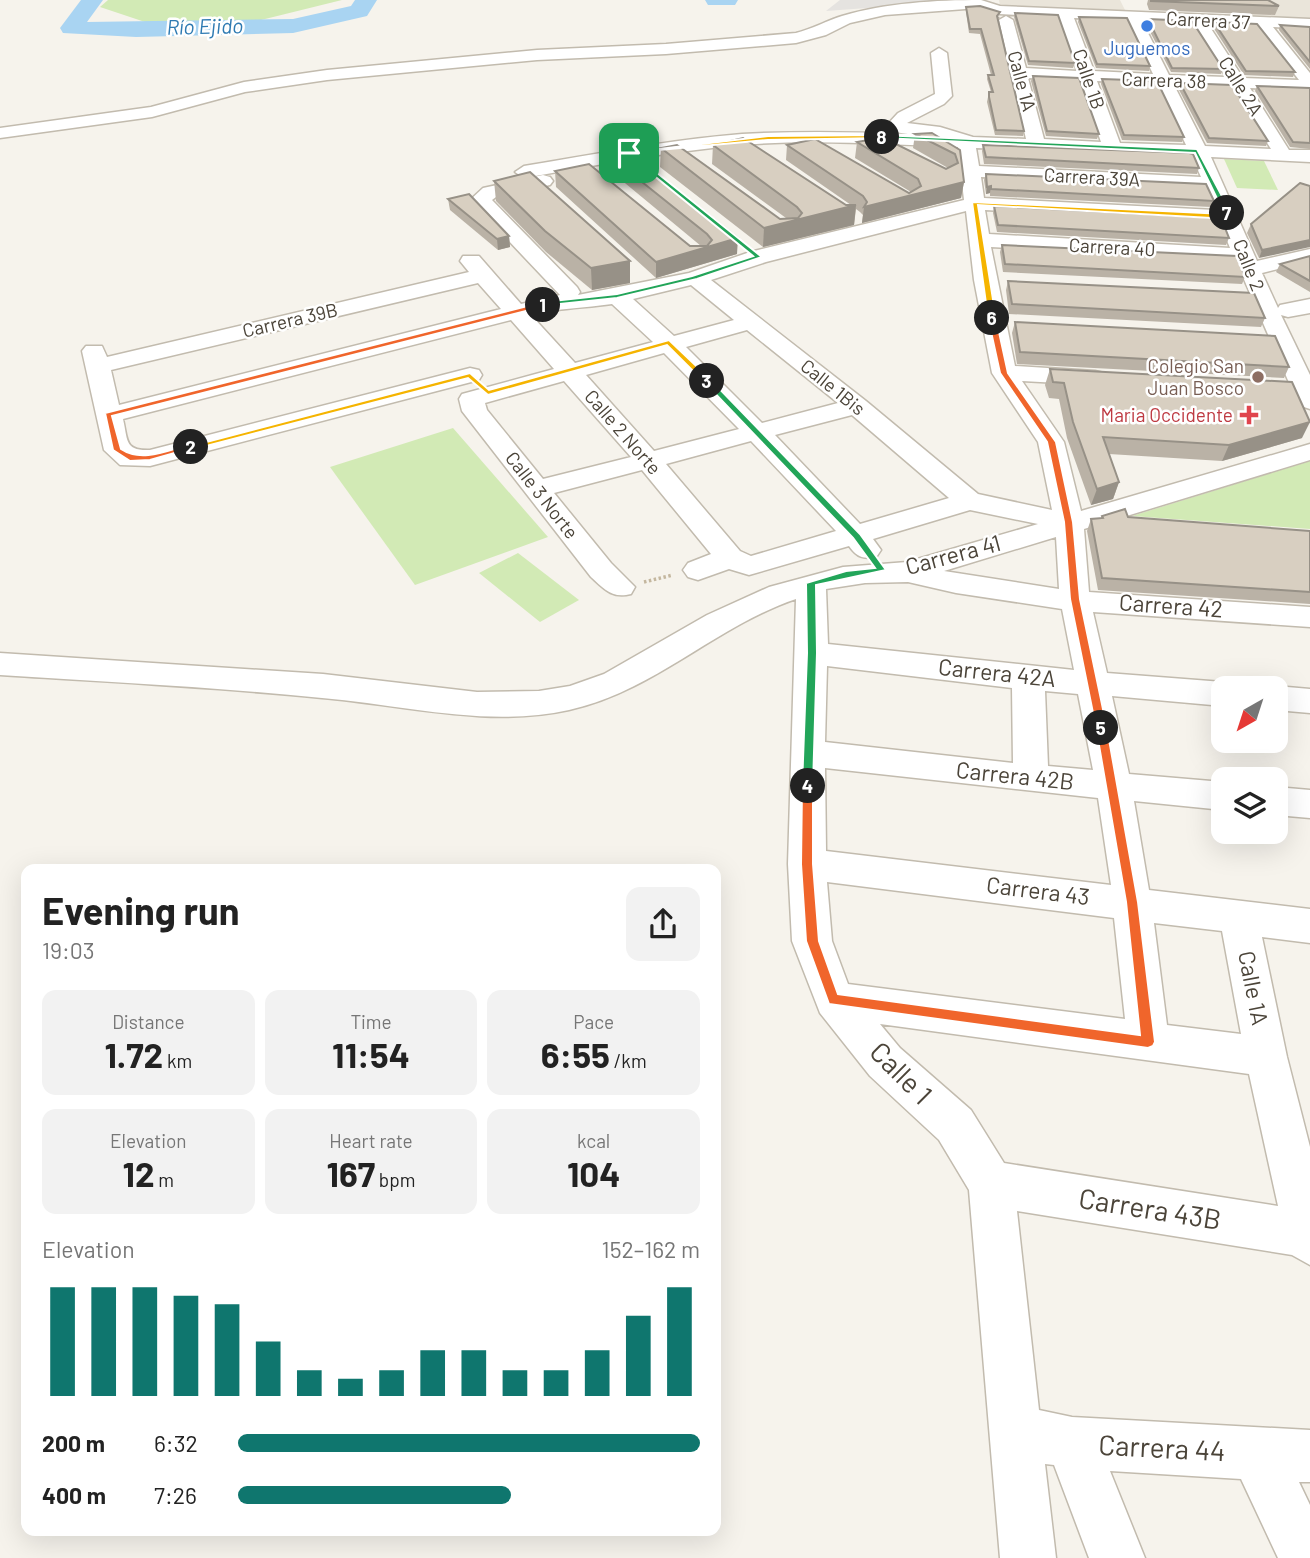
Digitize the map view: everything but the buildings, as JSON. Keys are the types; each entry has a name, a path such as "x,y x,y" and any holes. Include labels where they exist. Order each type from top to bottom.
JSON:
{"street":[{"name":"Carrera 37","path":"0,133 152,112 244,87 291,80 488,59 796,38 864,15 979,2 999,10 1138,13 1198,20 1310,24"},
{"path":"1209,5 1242,22"},
{"name":"Calle 1B","path":"1065,13 1112,146"},
{"name":"Calle 2","path":"1138,13 1163,80 1214,183 1260,294 1307,395"},
{"name":"Calle 1A","path":"1006,20 1037,143"},
{"name":"Calle 2A","path":"1198,20 1283,154"},
{"path":"1262,23 1310,85"},
{"path":"939,53 944,96 913,111 894,127 940,132 966,139"},
{"name":"Carrera 38","path":"1018,73 1310,85"},
{"path":"693,163 691,159 698,155 828,136 966,139 1310,156"},
{"path":"966,139 978,240 998,280 1007,323 1004,373 1051,442 1069,522 1075,599 1114,786 1132,902 1148,1042"},
{"path":"556,200 524,172 751,149 885,146 913,159"},
{"path":"569,292 480,200 491,192 588,171 598,174 608,182"},
{"name":"Carrera 39A","path":"970,171 1214,183"},
{"path":"751,322 569,370 461,367 322,360 108,415 117,450 130,459 150,458 348,407 461,367 518,311 554,302 583,302 617,296 695,278 758,257 975,203 1229,217"},
{"path":"737,240 758,257"},
{"name":"Carrera 40","path":"978,240 1248,262 1310,255"},
{"name":"Calle 2 Norte","path":"477,268 739,562"},
{"name":"Carrera 39B","path":"108,415 96,358 296,319 477,268"},
{"name":"Calle 1Bis","path":"695,278 857,406 969,501"},
{"path":"1233,292 1260,294"},
{"path":"617,296 669,342 856,536 895,571"},
{"path":"296,319 348,407"},
{"path":"1252,337 1280,338"},
{"name":"Calle 3 Norte","path":"461,367 475,411 601,570 620,587"},
{"path":"1004,373 1113,379"},
{"path":"1277,388 1307,395"},
{"path":"537,489 857,406"},
{"name":"Carrera 41","path":"0,664 324,686 488,706 531,704 600,690 740,611 811,583 846,574 895,571 1310,452"},
{"path":"698,570 856,536 969,501 1069,522"},
{"name":"Carrera 42","path":"895,571 956,585 1075,599 1310,617"},
{"name":"Calle 1","path":"811,583 807,864 812,941 834,1000 885,1062 955,1125 991,1184 1028,1558"},
{"name":"Carrera 42A","path":"812,653 1028,678 1211,693"},
{"path":"1028,678 1031,778"},
{"path":"1288,699 1310,701"},
{"name":"Carrera 42B","path":"808,753 1211,795"},
{"path":"1288,802 1310,804"},
{"name":"Carrera 43","path":"807,864 1310,926"},
{"name":"Calle 1A","path":"1239,918 1266,1057 1309,1238"},
{"path":"834,1000 1266,1057"},
{"name":"Carrera 43B","path":"991,1184 1309,1238"},
{"name":"Carrera 44","path":"1015,1431 1072,1443 1310,1456"},
{"path":"1072,1443 1117,1558"},
{"path":"1257,1454 1307,1558"}],"path":[{"path":"620,587 698,570"}],"shaded area":[{"path":"840,0 964,0 964,1 826,11"},
{"path":"999,0 1120,0 1127,14 1000,7"},
{"path":"1207,0 1310,0 1310,22 1244,18"}],"green space":[{"path":"108,0 342,0 257,21 145,22 100,7"},
{"path":"1224,159 1264,161 1278,190 1237,188"},
{"path":"453,428 548,537 415,585 330,467"},
{"path":"1310,461 1310,529 1132,516"},
{"path":"518,553 579,600 540,622 479,573"}],"waterway":[{"name":"Río Ejido","path":"92,0 71,28 136,30 293,26 359,11 366,0"},
{"name":"Río Ejido","path":"716,0 727,0"}],"place":[{"name":"Juguemos","path":"1147,26"},
{"name":"Colegio San Juan Bosco","path":"1258,377"},
{"name":"Maria Occidente","path":"1249,415"}],"route":[{"path":"828,136 966,139 1197,151 1229,217 975,203 978,240 1004,373 1051,442 1069,522 1075,599 1114,786 1132,902 1148,1042 834,1000 812,941 807,864 811,583 846,574 881,570 856,536 669,342 488,393 470,375 150,458 130,459 117,450 108,415 554,302 583,302 695,278 758,257 629,153 740,140 828,136"}]}
